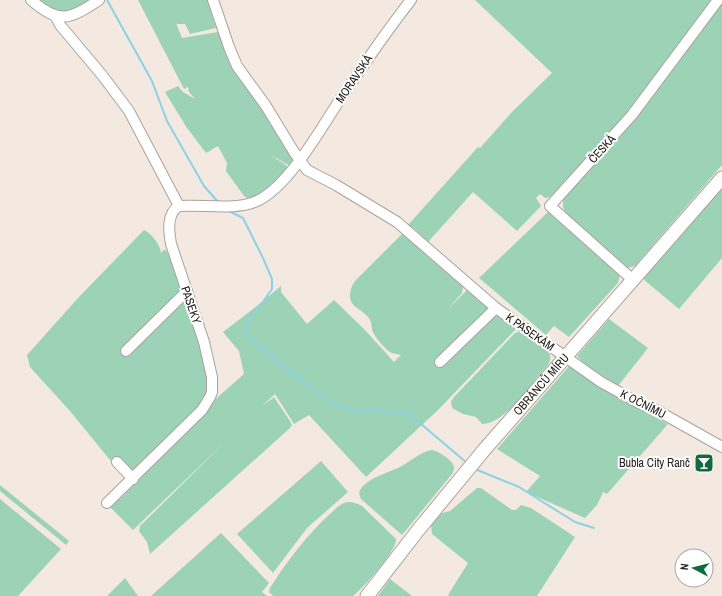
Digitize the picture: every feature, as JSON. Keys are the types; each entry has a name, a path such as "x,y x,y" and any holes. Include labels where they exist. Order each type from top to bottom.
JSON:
{"main road":[{"name":"OBRÁNCŮ MÍRU","path":"367,596 458,481 722,178"}],"street":[{"path":"31,0 56,17 67,17 77,14 99,0"},
{"path":"56,17 60,25 102,75 129,111 179,206 221,206 246,204 263,198 293,170 300,160 266,106 237,66 228,47 213,0"},
{"name":"MORAVSKÁ","path":"300,160 375,47 411,0"},
{"name":"ČESKÁ","path":"633,280 550,206 632,115 718,0"},
{"name":"K PASEKÁM","path":"300,160 307,170 336,185 397,222 496,308 565,357"},
{"name":"PASEKY","path":"107,503 202,410 212,392 212,377 209,360 187,291 173,254 169,234 171,216 174,209 179,206"},
{"path":"126,351 187,291"},
{"name":"K PASEKÁM","path":"440,362 496,308"},
{"name":"K OČNÍMU","path":"565,357 617,391 658,411 722,447"},
{"path":"117,462 132,478"}],"green space":[{"path":"37,0 92,0 75,11 57,13"},
{"path":"138,0 207,0 216,28 190,34 185,24 176,23 182,38 218,32 231,65 264,109 295,163 290,166 266,152 286,165 288,169 261,195 248,199 244,196 226,171 227,163 218,146 206,153 187,128 165,92 178,86 183,92 195,99 189,92 188,87 184,89"},
{"path":"475,0 711,0 617,125 550,197 545,198 540,194 536,198 541,206 517,231 473,192 428,242 415,229 408,225 478,147 480,148 511,113 552,73"},
{"path":"722,2 722,165 635,266 627,268 566,214 563,207 563,200 576,185 575,184 630,124"},
{"path":"722,189 722,258 679,309 643,279"},
{"path":"548,212 620,274 618,283 569,337 554,326 546,335 479,278"},
{"path":"144,230 155,240 161,253 165,249 170,257 200,338 209,387 202,405 128,482 70,411 30,367 27,355 79,297"},
{"path":"402,234 405,235 463,287 462,293 448,309 467,290 490,307 473,325 494,311 517,328 438,410 366,477 309,415 294,424 275,394 262,406 274,397 290,421 292,425 290,428 150,554 147,542 139,531 140,526 225,442 133,530 110,507 124,495 211,403 244,374 239,351 223,332 281,286 281,292 307,324 334,300 364,329 394,362 401,355 389,351 381,344 373,332 370,320 364,313 354,306 350,299 350,294 356,280"},
{"path":"609,319 648,348 618,386 585,364 577,356"},
{"path":"518,332 525,334 544,347 550,354 547,366 521,397 506,412 490,423 482,424 476,417 463,414 452,408 451,401 454,397 515,333"},
{"path":"570,365 610,392 668,424 607,494 603,492 597,505 585,518 526,492 540,476 497,449"},
{"path":"431,450 451,461 454,470 402,535 361,499 359,493 361,488 366,483"},
{"path":"321,461 348,492 307,528 273,573 237,534"},
{"path":"0,485 69,541 66,545 0,491"},
{"path":"477,488 481,488 512,510 516,510 521,505 531,508 575,537 537,596 448,595 468,563 432,534 431,525 442,513 450,511"},
{"path":"0,499 61,549 18,596 0,596"},
{"path":"351,502 362,506 396,539 395,545 379,569 353,596 273,596 269,592 270,588 290,558 305,540 338,507 344,503"},
{"path":"221,533 269,583 262,592 267,596 151,596"},
{"path":"125,578 138,596 107,596"},
{"path":"390,579 412,596 378,596"}],"waterway":[{"path":"107,0 152,81 167,121 204,186 218,202"},
{"path":"229,211 243,218 272,279 272,289 247,324 246,332 251,340 331,403 355,412 368,410 408,413 467,463"},
{"path":"475,469 519,487 575,522 594,528"}],"place":[{"name":"Bubla City Ranč","path":"704,463"}]}
